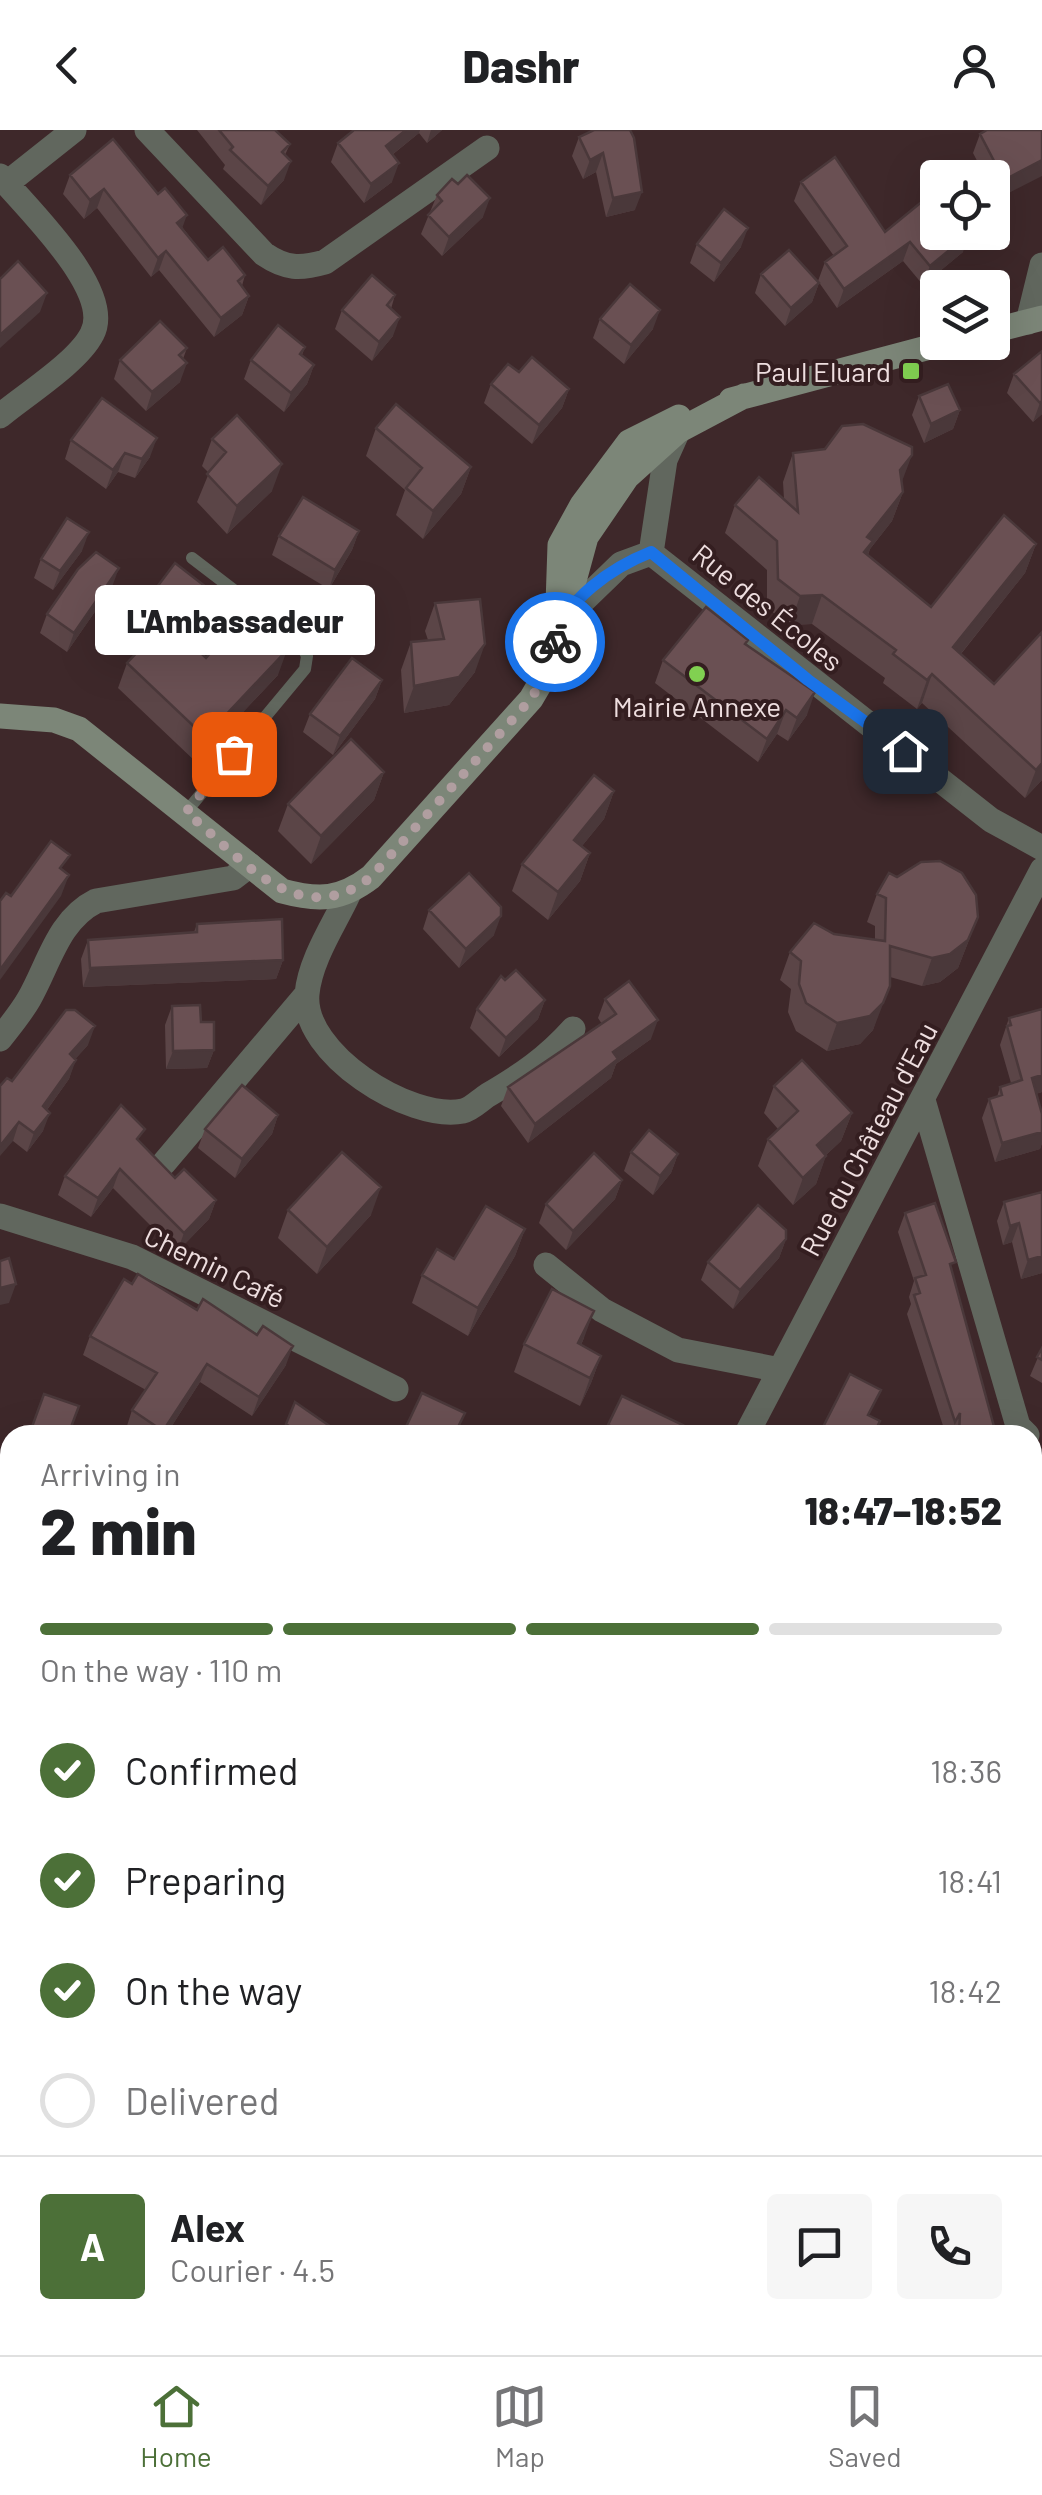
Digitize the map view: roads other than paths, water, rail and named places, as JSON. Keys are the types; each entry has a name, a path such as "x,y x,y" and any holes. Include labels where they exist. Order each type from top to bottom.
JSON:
{"main road":[{"path":"1010,326 1035,320"},
{"path":"558,624 586,538 629,442 673,419 744,396 920,350"},
{"path":"0,716 54,720 79,729 282,891 315,900 348,895 371,877 531,699 551,665 558,624 560,544 582,504 678,431 744,396"}],"street":[{"path":"0,416 80,350 92,334 97,318 91,286 3,180 74,130"},
{"path":"147,130 264,254 280,266 300,269 325,262 488,148"},
{"path":"1035,320 1042,266"},
{"path":"558,624 621,564 651,552 665,460 678,431"},
{"path":"616,476 660,502"},
{"path":"582,504 586,538 601,556 621,564"},
{"name":"Rue des Écoles","path":"651,552 991,820 1042,848"},
{"path":"0,1038 29,1000 70,920 82,908 96,901 233,878 250,866"},
{"name":"Rue du Château d'Eau","path":"751,1425 1042,870"},
{"path":"348,895 313,970 306,995 310,1024 327,1050 387,1094 426,1112 466,1111 542,1063 573,1030"},
{"path":"164,1164 306,995"},
{"path":"923,1100 1018,1425"},
{"name":"Chemin Café","path":"0,1216 160,1270 396,1388"},
{"path":"546,1265 602,1310 678,1350 780,1370"}],"lane":[{"path":"186,812 305,668 307,656 300,640 192,558"}],"place":[{"name":"Paul Eluard","path":"911,371"},
{"name":"Mairie Annexe","path":"697,674"},
{"name":"L'Ambassadeur","path":"234,754"}]}
